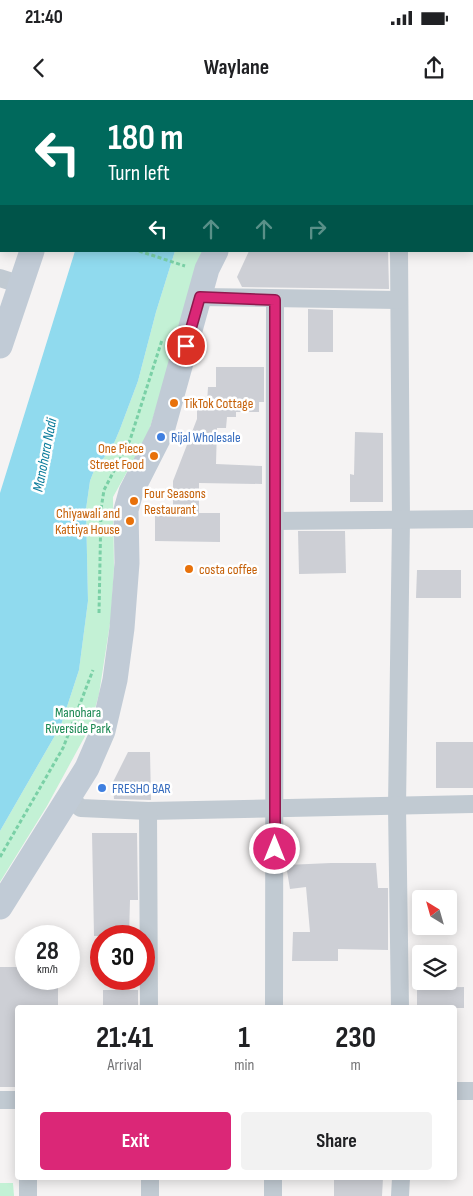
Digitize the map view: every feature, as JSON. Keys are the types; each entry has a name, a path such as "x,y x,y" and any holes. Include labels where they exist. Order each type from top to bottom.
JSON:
{"street":[{"path":"0,346 11,281 31,252"},
{"path":"0,907 87,768 103,731 115,680 127,564 126,510 131,492 162,431 208,269 216,252"},
{"path":"399,252 401,520 397,807 400,1005"},
{"path":"200,297 275,300 398,300"},
{"path":"274,1005 275,300"},
{"path":"275,522 473,519"},
{"path":"68,798 81,808 148,811 473,804"},
{"path":"148,811 149,1005"},
{"path":"457,1091 473,1091"},
{"path":"0,1100 15,1100"},
{"path":"28,1180 28,1196"},
{"path":"150,1180 150,1196"},
{"path":"273,1180 273,1196"},
{"path":"400,1196 401,1180"}],"path":[{"path":"142,252 180,265"}],"green space":[{"name":"Manohara Riverside Park","path":"175,252 204,252 148,434 113,497 114,568 111,617 99,694 90,727 47,806 0,882 0,831 61,725 79,670 88,601 86,509 90,481 95,468 112,448 120,429 138,381 156,312"},
{"path":"0,1183 13,1183 14,1196 0,1196"}],"water":[{"name":"Manohara Nadi","path":"75,252 175,252 156,312 138,381 112,448 95,468 90,481 86,509 88,601 79,670 61,725 0,831 0,493"}],"building":[{"path":"249,252 388,252 389,289 242,287 237,277"},
{"path":"308,309 333,310 333,352 308,352"},
{"path":"216,367 264,367 264,402 259,402 259,412 236,412 236,417 227,417 226,428 217,428 216,464 262,466 262,484 199,483 199,513 220,513 220,542 155,541 155,512 173,512 173,481 197,419 197,402 207,403 208,387 216,387"},
{"path":"355,432 383,433 383,502 350,502 350,474 354,475"},
{"path":"298,531 345,531 346,573 299,574"},
{"path":"417,570 461,570 461,598 416,598"},
{"path":"436,742 473,742 473,788 436,788"},
{"path":"128,752 150,752 151,800 114,799 113,782"},
{"path":"92,833 137,833 138,900 130,900 129,925 94,925"},
{"path":"376,863 378,888 388,888 388,950 338,949 338,961 292,961 293,932 310,932 306,887 290,889 286,865"},
{"path":"0,967 15,967 15,990 58,990 58,1005 15,1005 15,1087 0,1087"},
{"path":"457,987 464,987 464,1008 457,1008 457,1005 417,1005 417,990 457,990"},
{"path":"103,990 138,990 138,1005 103,1005"},
{"path":"334,1180 383,1180 382,1196 334,1196"}],"place":[{"name":"TikTok Cottage","path":"174,403"},
{"name":"Rijal Wholesale","path":"161,437"},
{"name":"One Piece Street Food","path":"154,456"},
{"name":"Four Seasons Restaurant","path":"134,501"},
{"name":"Chiyawali and Kattiya House","path":"130,521"},
{"name":"costa coffee","path":"189,569"},
{"name":"FRESHO BAR","path":"102,788"}],"route":[{"path":"186,346 200,297 275,300 275,849"}]}
